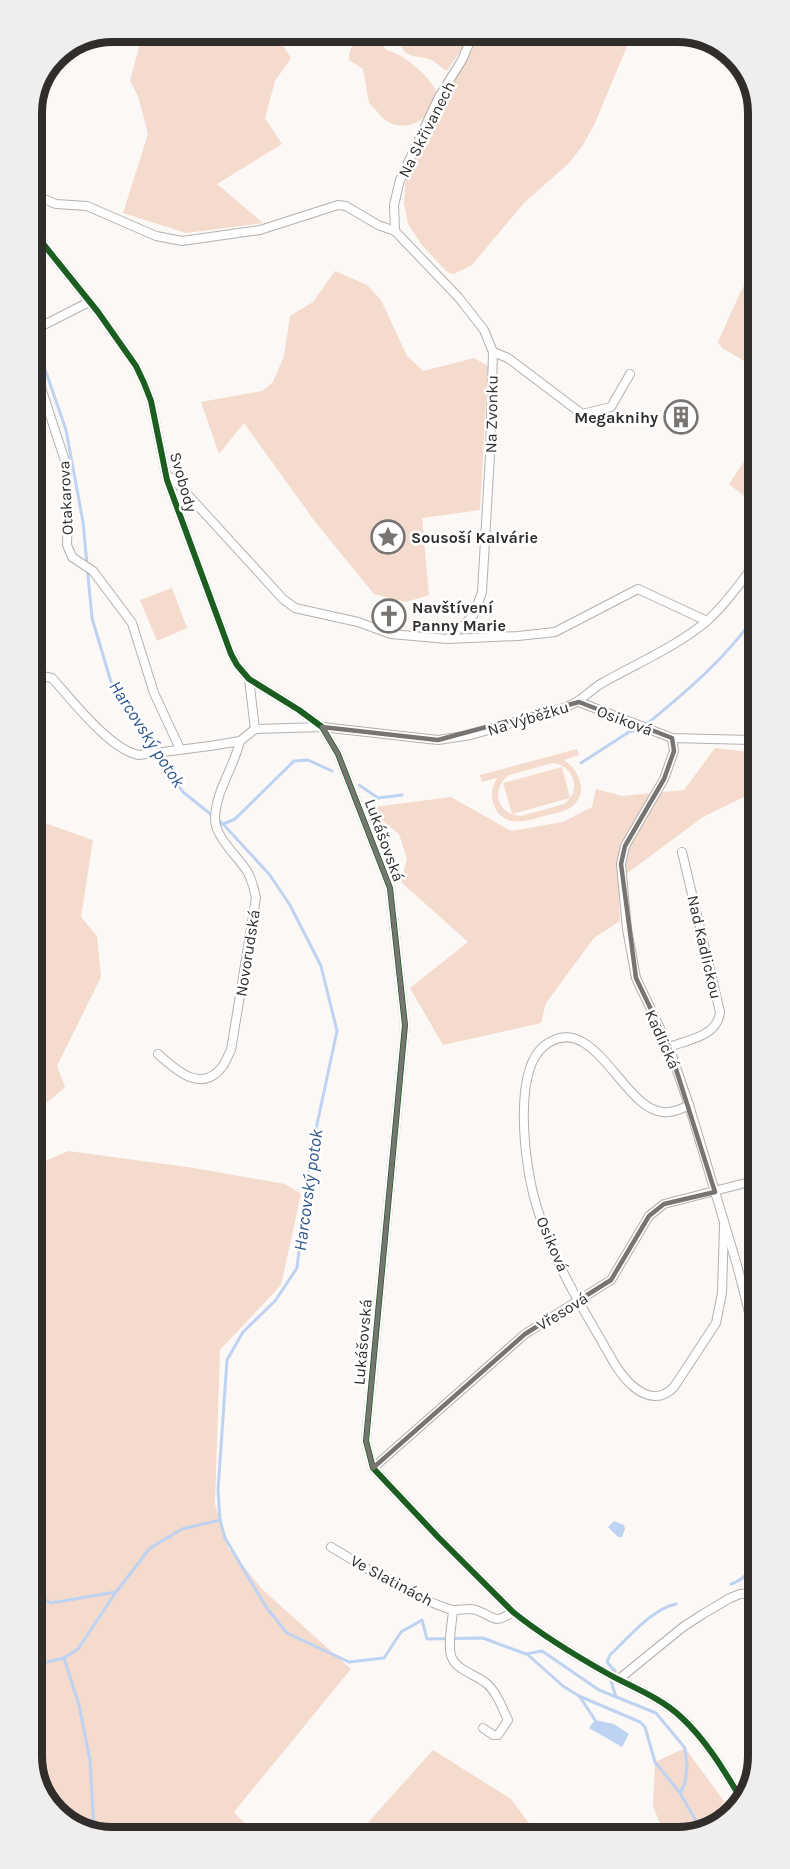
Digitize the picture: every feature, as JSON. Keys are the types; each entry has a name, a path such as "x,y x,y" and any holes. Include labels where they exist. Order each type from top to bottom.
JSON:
{"street":[{"name":"Na Skřivanech","path":"395,231 394,205 400,180 439,97 462,60 470,42"},
{"path":"42,198 56,204 87,206 156,236 182,241 260,230 338,205 346,206 378,225 395,231 459,298 484,330 493,352"},
{"name":"Svobody","path":"42,243 136,366 144,383 151,401 166,474 176,506 237,665 249,679 322,727"},
{"path":"42,326 89,302"},
{"name":"Na Zvonku","path":"447,639 474,614 482,592 490,466 493,352 508,358 582,414 611,407 630,374"},
{"name":"Otakarova","path":"42,391 65,461 67,545 72,557 93,571 132,623 154,693 180,749"},
{"path":"166,474 283,599 295,608 358,622 391,634 447,639 519,636 555,632 638,589 707,621"},
{"name":"Na Výběžku","path":"322,727 438,740 471,735 566,707 579,702 594,688 683,638 707,621 748,574"},
{"path":"42,676 52,678 114,743 139,755 240,741 255,729 322,727"},
{"name":"Svobody","path":"249,679 255,729"},
{"name":"Osiková","path":"579,702 672,738 748,740"},
{"name":"Lukášovská","path":"322,727 338,754 390,888 405,1025 366,1441 373,1468"},
{"name":"Kadlická","path":"672,738 674,751 664,779 625,846 621,864 627,929 636,978 669,1047 689,1105 748,1306"},
{"name":"Novorudská","path":"158,1054 178,1071 194,1079 208,1078 222,1068 231,1050 256,898 254,886 246,870 224,841 215,823 220,789 237,755 240,741"},
{"name":"Nad Kadlickou","path":"669,1047 708,1033 719,1020 720,1012 682,852"},
{"name":"Osiková","path":"689,1105 673,1112 662,1113 651,1109 640,1101 594,1050 578,1040 569,1038 554,1040 543,1047 527,1074 524,1120 530,1175 536,1203 557,1260 579,1301 623,1377 636,1389 655,1396 667,1394 716,1323 722,1293 724,1226"},
{"name":"Vřesová","path":"373,1468 525,1334 611,1280 649,1216 664,1204 748,1182"},
{"path":"373,1468 513,1612 555,1644 653,1697 680,1716 708,1747 738,1793"},
{"name":"Ve Slatinách","path":"331,1547 405,1592 453,1611 466,1608 494,1619 502,1619 513,1612"},
{"path":"619,1679 683,1627 730,1598 748,1593"},
{"name":"Ve Slatinách","path":"453,1611 450,1649 452,1659 463,1669 488,1684 497,1696 508,1720 498,1735 493,1735 483,1728"}],"highlighted area":[{"path":"579,702 672,738 674,751 664,779 625,846 621,864 636,978 669,1047 715,1192 664,1204 649,1216 611,1280 525,1334 373,1468 366,1441 405,1025 390,888 338,754 322,727 438,740"}],"shaded area":[{"path":"140,42 281,42 291,58 275,81 265,118 282,144 217,184 263,223 186,233 123,213 148,134 138,96 130,81"},
{"path":"356,42 382,42 386,50 401,56 417,68 431,82 438,96 428,113 414,124 402,126 390,123 383,118 369,103 363,69 349,60"},
{"path":"400,42 465,42 447,71 429,59 409,54 401,47"},
{"path":"475,42 629,42 595,123 583,145 569,163 524,203 472,265 454,274 447,272 422,245 408,224 404,203 406,177 447,92"},
{"path":"335,271 367,285 381,300 407,356 423,371 474,358 488,366 480,510 422,518 429,595 406,602 374,594 316,523 244,423 219,454 201,402 262,391 273,382 284,356 290,316 313,302"},
{"path":"748,279 748,363 722,348 718,342"},
{"path":"748,456 748,499 729,484"},
{"path":"172,588 187,628 157,641 140,600"},
{"path":"715,748 748,752 748,795 703,817 618,880 620,921 594,938 546,1003 541,1023 443,1045 410,988 468,942 401,882 407,859 399,834 367,808 451,797 511,831 563,822 592,807 596,789 622,796 684,790"},
{"path":"577,749 579,755 564,760 579,777 581,791 575,804 562,812 514,821 502,817 494,805 492,791 497,778 482,782 480,775","holes":["553,763 567,769 574,780 573,793 564,804 521,816 513,815 502,806 498,794 499,787 509,775"]},
{"path":"562,767 570,798 512,814 503,783"},
{"path":"42,822 93,840 81,917 97,936 101,977 57,1066 65,1087 42,1107"},
{"path":"68,1151 194,1168 285,1184 301,1194 281,1285 220,1350 215,1504 228,1548 263,1590 351,1669 234,1812 248,1827 108,1827 94,1825 77,1818 63,1806 54,1796 46,1779 42,1756 42,1162"},
{"path":"685,1748 727,1806 713,1818 691,1826 661,1827 653,1806 655,1762"},
{"path":"433,1750 511,1799 532,1827 364,1827"}],"water":[{"path":"614,1521 624,1525 622,1537 618,1537 608,1527"},
{"path":"595,1720 614,1724 629,1734 622,1747 589,1728"}],"waterway":[{"name":"Harcovský potok","path":"42,360 66,430 83,522 92,618 111,682 183,792 223,824 269,874 290,905 321,966 337,1031 310,1157 297,1268 275,1301 243,1332 227,1360 218,1490 220,1520 225,1538 266,1607 287,1633 349,1662 384,1658 401,1632 422,1620 427,1639 483,1638 526,1654 542,1651 599,1690 656,1713 685,1748 687,1766 685,1783 680,1793 698,1824"},
{"path":"647,724 719,660 748,626"},
{"path":"581,763 629,732 639,729"},
{"path":"223,824 235,819 294,761 308,760 332,771"},
{"path":"359,785 378,798 402,795"},
{"path":"42,1663 64,1658 78,1649 116,1592 150,1548 182,1529 220,1520"},
{"path":"731,1584 748,1573"},
{"path":"42,1598 51,1603 116,1592"},
{"path":"615,1671 607,1662 610,1655 649,1618 676,1604"},
{"path":"527,1654 563,1686 579,1696 640,1722 645,1727 655,1762 680,1793"},
{"path":"64,1658 79,1705 90,1760 94,1825"},
{"path":"611,1681 616,1697"},
{"path":"580,1697 595,1720"}],"cycle path":[{"path":"42,242 98,312 136,366 144,383 151,401 167,480 231,654 249,679 322,727 338,754 390,888 405,1025 366,1441 373,1468 513,1612 560,1646 656,1699 681,1717 707,1747 738,1793"}],"place":[{"name":"Megaknihy","path":"681,417"},
{"name":"Sousoší Kalvárie","path":"388,537"},
{"name":"Navštívení Panny Marie","path":"389,616"}]}
